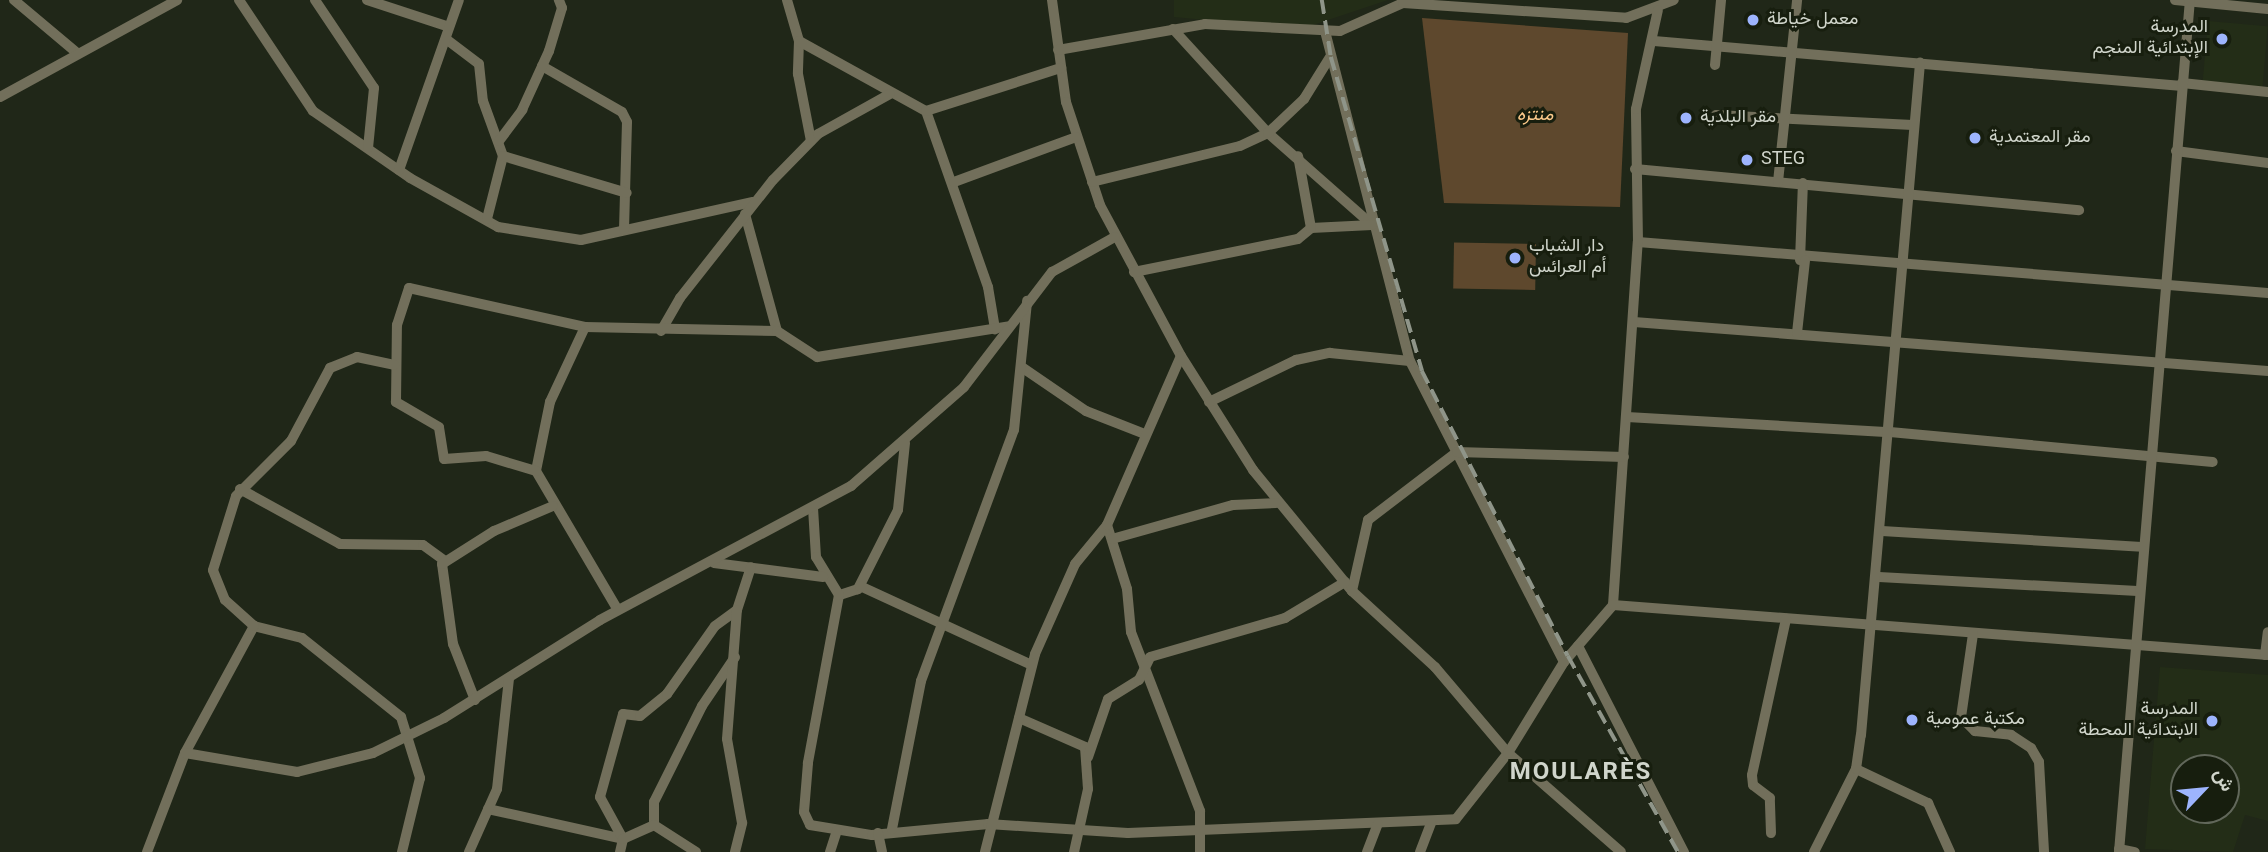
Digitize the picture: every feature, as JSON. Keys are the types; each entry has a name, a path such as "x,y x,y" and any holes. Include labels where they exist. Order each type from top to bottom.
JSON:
{"street":[{"path":"14,0 76,52"},
{"path":"0,97 76,52 177,0"},
{"path":"239,0 313,111 399,170 507,230 560,240 624,230 753,202"},
{"path":"314,0 374,88 368,148"},
{"path":"367,0 449,27"},
{"path":"399,170 459,0"},
{"path":"499,141 542,66 562,8 559,0"},
{"path":"787,0 799,41 798,74 811,141"},
{"path":"1052,0 1061,68 1076,137 1115,237 1181,356 1276,503 1348,587 1434,667 1508,753 1621,852"},
{"path":"1058,50 1205,24 1325,31 1358,27 1403,3 1626,18 1658,10 1674,0"},
{"path":"1715,65 1721,0"},
{"path":"1778,182 1797,0"},
{"path":"2175,0 2268,9"},
{"path":"2135,852 2119,850 2148,456 2160,361 2162,284 2190,0"},
{"path":"839,595 804,812 810,825 837,831 878,833 892,829 988,824 1202,830 1431,823 1456,819 1508,753 1563,662 1613,605 1638,242 1636,109 1654,41 1658,10"},
{"path":"1173,29 1268,133 1297,154 1372,225"},
{"path":"1325,31 1372,225 1410,361 1563,662"},
{"path":"446,39 479,64 484,101 503,156 487,219"},
{"path":"799,41 890,94 926,111 1061,68"},
{"path":"1654,41 1790,57 1920,63 2268,92"},
{"path":"1092,182 1240,146 1268,133 1304,99 1330,57"},
{"path":"1814,852 1856,769 1875,627 1906,266 1913,125 1920,63"},
{"path":"542,66 622,113 629,141 624,230"},
{"path":"661,331 753,202 811,141 890,94"},
{"path":"926,111 954,182 956,207 988,287 995,329"},
{"path":"1716,115 1913,125"},
{"path":"954,182 1076,137"},
{"path":"2176,152 2268,163"},
{"path":"1297,154 1311,228"},
{"path":"503,156 627,193"},
{"path":"1635,169 1909,191 2079,210"},
{"path":"1797,333 1803,183"},
{"path":"745,214 777,331"},
{"path":"1134,272 1298,239 1311,228 1372,225"},
{"path":"185,753 297,772 373,753 475,700 618,611 813,508 905,443 964,387 1027,299 1052,271 1115,237"},
{"path":"1638,242 1802,260 2268,293"},
{"path":"536,471 500,458 444,459 439,427 396,402 394,365 402,295 413,286 585,327 661,331 777,331 817,357 1010,326"},
{"path":"892,829 905,740 941,618 992,499 1014,430 1023,368 1027,299"},
{"path":"1634,322 1900,340 2268,371"},
{"path":"585,327 546,414 536,471 553,506 618,611"},
{"path":"1209,402 1296,360 1330,353 1410,361"},
{"path":"985,852 988,824 1032,665 1076,564 1107,525 1142,433 1181,356"},
{"path":"394,365 357,357 330,368 291,441 240,489 213,570 225,600 254,626 302,638 401,717 411,734 420,778 402,852"},
{"path":"1023,368 1086,411 1142,433"},
{"path":"1627,416 1890,432 2213,462"},
{"path":"839,595 860,586 898,510 905,443"},
{"path":"1074,852 1088,757 1108,699 1139,680 1150,657 1285,618 1348,587 1368,520 1457,452 1624,457"},
{"path":"240,489 340,544 423,545 444,560 453,644 475,700"},
{"path":"1112,539 1233,505 1276,503"},
{"path":"444,560 553,506"},
{"path":"813,508 823,577 839,595"},
{"path":"1107,525 1144,665 1192,785 1202,830 1200,852"},
{"path":"1882,531 2142,547"},
{"path":"714,562 823,577"},
{"path":"735,852 742,823 727,739 737,610 751,567"},
{"path":"1879,577 2138,591"},
{"path":"860,586 941,618 1032,665"},
{"path":"1613,605 2267,655 2268,632"},
{"path":"620,852 623,839 600,797 623,714 640,716 660,701 715,626 737,610"},
{"path":"1771,833 1770,798 1753,785 1752,775 1786,619"},
{"path":"147,852 185,753 254,626"},
{"path":"1973,634 1961,717 1975,731 2011,735 2031,748 2039,762 2044,852"},
{"path":"1578,646 1684,852"},
{"path":"654,825 657,795 702,706 735,657"},
{"path":"469,852 497,789 509,679"},
{"path":"1018,718 1080,740 1088,757"},
{"path":"1856,769 1922,799 1950,852"},
{"path":"488,808 623,839 654,825"},
{"path":"1420,852 1431,823"},
{"path":"1367,852 1378,824"},
{"path":"654,825 696,852"},
{"path":"830,852 837,831"},
{"path":"878,833 882,852"}],"shaded area":[{"path":"1174,0 1388,0 1301,29 1174,17"},
{"path":"2208,21 2268,26 2262,89 2203,84"},
{"name":"المدرسة الابتدائية المحطة","path":"2160,667 2268,675 2268,821 2245,815 2233,852 2145,849"}],"green space":[{"name":"منتزه","path":"1422,18 1628,33 1620,207 1444,203"},
{"path":"1454,243 1536,244 1535,290 1453,289"}],"railway":[{"path":"1322,0 1331,57 1422,371 1568,656 1678,852"}],"place":[{"name":"معمل خياطة","path":"1753,20"},
{"name":"المدرسة الإبتدائية المنجم","path":"2222,39"},
{"name":"مقر البلدية","path":"1686,118"},
{"name":"مقر المعتمدية","path":"1975,138"},
{"name":"STEG","path":"1747,160"},
{"name":"دار الشباب أم العرائس","path":"1515,258"},
{"name":"مكتبة عمومية","path":"1912,720"},
{"name":"المدرسة الابتدائية المحطة","path":"2212,721"}],"district":[{"name":"MOULARÈS","path":"1581,774"}]}
